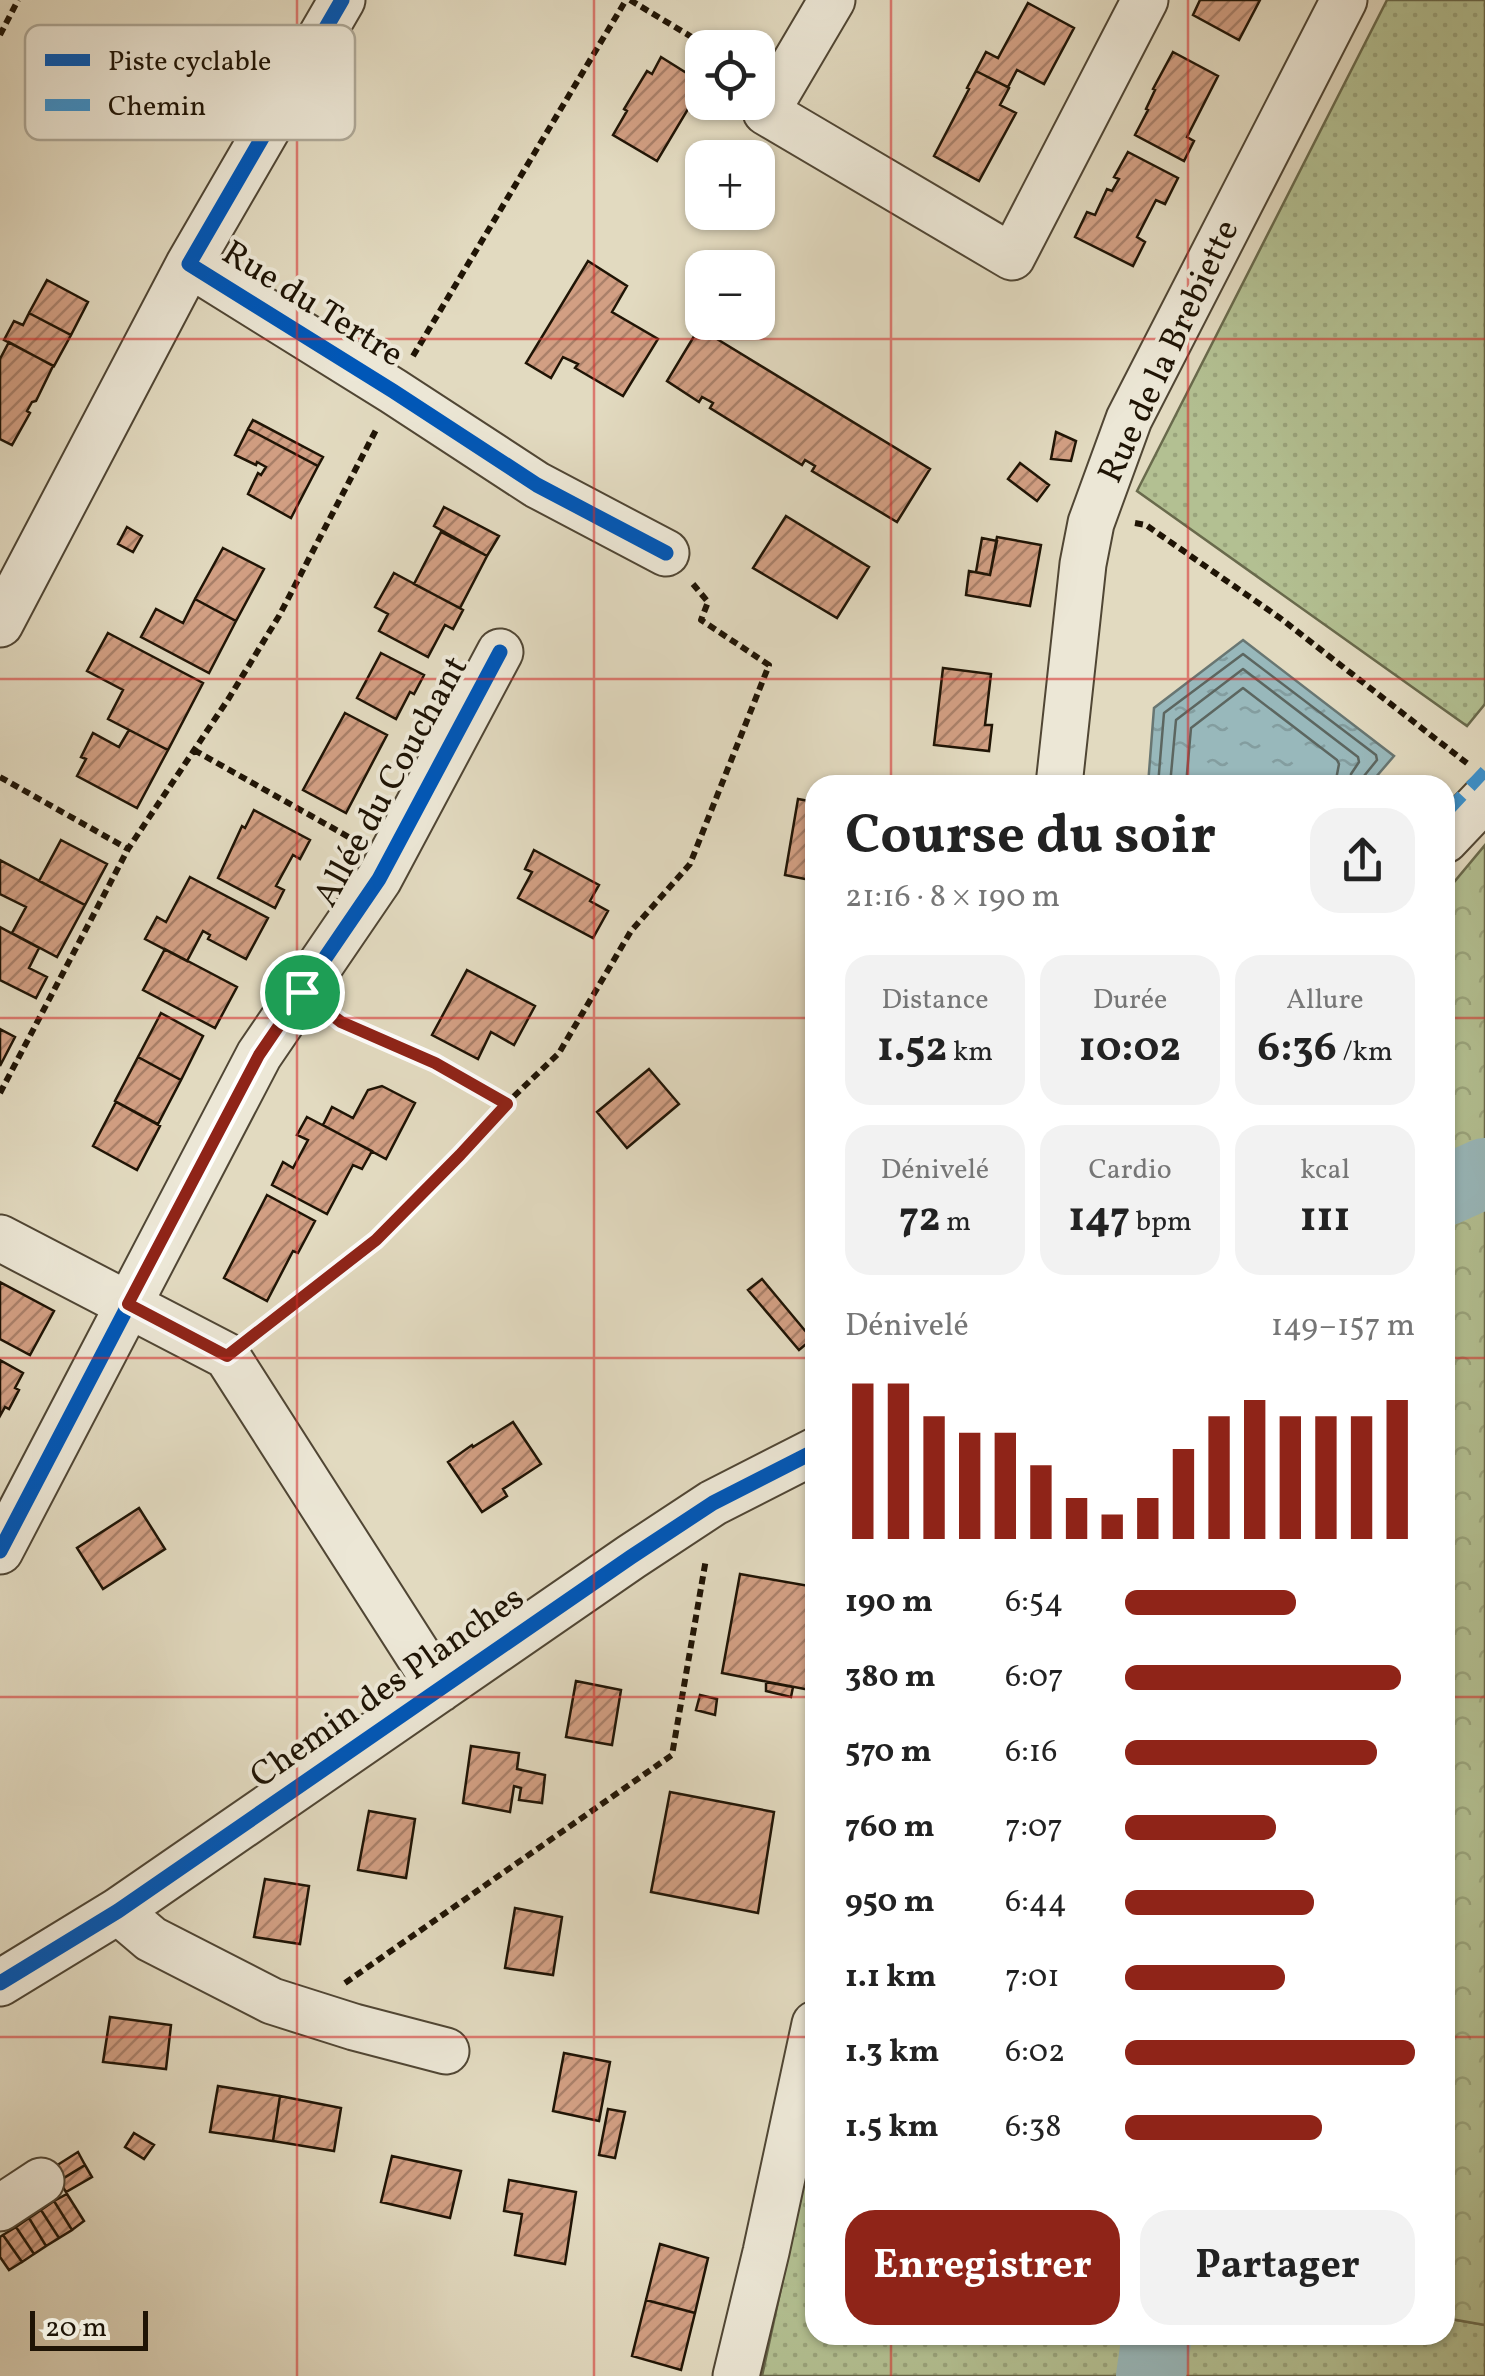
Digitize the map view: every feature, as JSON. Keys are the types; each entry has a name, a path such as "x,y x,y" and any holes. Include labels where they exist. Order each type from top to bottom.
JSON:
{"street":[{"name":"Rue du Tertre","path":"328,25 342,0"},
{"path":"832,0 766,112 1012,256 1145,0"},
{"name":"Rue de la Brebiette","path":"1061,775 1083,564 1091,523 1129,419 1344,0"},
{"name":"Rue du Tertre","path":"261,140 189,264 395,370 537,485 666,553"},
{"path":"0,624 189,264"},
{"name":"Allée du Couchant","path":"0,1551 259,1055 379,879 500,652"},
{"path":"1455,826 1483,786"},
{"path":"0,1238 227,1356 440,1689"},
{"name":"Chemin des Planches","path":"0,1983 118,1911 631,1557 713,1504 805,1455"},
{"path":"118,1911 150,1939 272,2001 446,2051"},
{"path":"736,2376 805,2071"},
{"path":"0,2208 41,2182"}],"path":[{"path":"0,35 18,0"},
{"path":"0,1094 128,850 279,616 383,416 395,370 412,358 628,0 685,33"},
{"path":"1128,538 1128,521 1146,525 1280,618 1483,786"},
{"path":"227,1356 376,1240 559,1053 632,931 690,864 770,666 702,620 708,602 666,553"},
{"path":"194,750 389,859"},
{"path":"0,777 128,850"},
{"path":"302,992 341,1022 435,1063 507,1104"},
{"path":"305,2012 672,1756 713,1504"}],"green space":[{"path":"1387,0 1485,0 1485,704 1467,726 1137,491"},
{"path":"1485,845 1485,2325 1455,2320 1455,881"},
{"path":"805,2177 805,2345 1455,2345 1455,2320 1485,2325 1485,2376 762,2376"}],"water":[{"path":"1243,640 1394,756 1378,775 1149,775 1154,708"}],"building":[{"path":"1200,0 1260,0 1239,40 1193,15"},
{"path":"1028,3 1074,28 1044,84 1017,70 1008,87 976,71 986,52 998,58"},
{"path":"1173,52 1218,76 1187,137 1194,141 1184,161 1135,135"},
{"path":"661,57 685,72 685,114 657,161 613,135 647,71 652,74"},
{"path":"976,71 1009,88 1000,105 1016,113 979,181 934,156"},
{"path":"1128,152 1178,178 1165,204 1156,200 1137,237 1145,242 1133,266 1075,237 1087,212 1095,215 1107,189 1112,191 1119,179 1114,177"},
{"path":"588,261 627,286 612,312 658,339 623,396 563,357 551,378 526,363"},
{"path":"47,280 88,302 71,335 29,313"},
{"path":"29,313 71,335 54,366 4,340 14,321 23,325"},
{"path":"692,340 719,340 930,469 897,522 812,471 815,466 805,460 802,465 710,408 713,403 702,397 699,402 667,381"},
{"path":"9,342 53,366 12,445 0,439 0,359"},
{"path":"253,420 323,457 318,466 248,429"},
{"path":"248,429 318,466 291,518 248,494 258,473 261,475 266,467 235,455"},
{"path":"1056,432 1076,441 1071,461 1051,459"},
{"path":"1020,463 1049,485 1037,501 1008,479"},
{"path":"444,507 499,536 487,556 434,526"},
{"path":"786,516 869,567 837,618 753,568"},
{"path":"127,527 142,536 133,552 118,544"},
{"path":"441,532 487,556 460,608 414,584"},
{"path":"997,537 1041,545 1030,606 966,595 969,571 990,575"},
{"path":"982,538 997,541 990,575 976,572"},
{"path":"223,548 264,569 236,621 195,599"},
{"path":"394,573 463,610 453,629 445,625 428,657 379,631 388,614 375,607"},
{"path":"195,599 236,621 209,673 141,637 156,609 183,623"},
{"path":"108,633 203,683 168,750 108,719 123,690 87,671"},
{"path":"381,653 424,675 396,719 357,698"},
{"path":"943,668 991,674 985,725 992,725 989,751 934,745"},
{"path":"345,713 387,735 346,813 303,790"},
{"path":"129,730 168,750 137,808 77,776 93,733 119,747"},
{"path":"798,799 805,800 805,879 785,875"},
{"path":"254,810 310,840 300,859 293,855 276,886 284,890 275,908 218,878 242,826 245,828"},
{"path":"61,840 107,864 85,905 39,881"},
{"path":"534,850 599,885 590,901 608,911 593,938 518,898 532,872 525,869"},
{"path":"0,860 85,905 57,957 12,933 26,907 0,894"},
{"path":"190,877 268,918 246,959 208,939 210,935 203,931 187,961 145,939 157,917 166,922"},
{"path":"0,927 39,948 29,968 47,977 36,998 0,980"},
{"path":"165,949 237,987 215,1028 143,990"},
{"path":"467,970 535,1006 514,1045 491,1032 478,1059 432,1035"},
{"path":"161,1013 203,1036 181,1080 138,1057"},
{"path":"0,1029 15,1037 0,1066"},
{"path":"138,1057 181,1080 158,1124 115,1101"},
{"path":"649,1069 679,1104 627,1148 597,1112"},
{"path":"382,1086 415,1103 386,1159 323,1125 332,1107 353,1118 368,1090"},
{"path":"116,1102 160,1126 137,1170 93,1146"},
{"path":"307,1117 372,1151 362,1169 353,1165 327,1214 272,1185 283,1162 293,1168 308,1140 297,1135"},
{"path":"267,1195 315,1221 298,1253 293,1251 267,1301 224,1278"},
{"path":"762,1279 805,1331 805,1345 799,1350 748,1290"},
{"path":"0,1282 54,1311 30,1355 0,1339"},
{"path":"0,1360 23,1373 9,1409 5,1407 0,1416"},
{"path":"513,1422 541,1464 503,1489 507,1496 482,1512 448,1462"},
{"path":"139,1508 165,1549 103,1589 77,1548"},
{"path":"740,1574 805,1585 805,1689 722,1673"},
{"path":"576,1681 621,1690 612,1745 566,1737"},
{"path":"766,1682 793,1687 791,1697 766,1691"},
{"path":"700,1695 717,1699 715,1715 696,1710"},
{"path":"471,1746 519,1753 517,1769 545,1775 542,1803 519,1800 521,1788 514,1786 510,1812 463,1803"},
{"path":"670,1792 774,1812 758,1913 651,1892"},
{"path":"369,1811 415,1819 406,1878 358,1870"},
{"path":"265,1879 309,1886 300,1944 254,1937"},
{"path":"515,1908 562,1917 553,1975 505,1968"},
{"path":"110,2017 171,2025 166,2069 103,2062"},
{"path":"564,2053 610,2062 599,2121 553,2111"},
{"path":"218,2086 280,2096 273,2141 210,2132"},
{"path":"280,2096 341,2108 334,2151 273,2141"},
{"path":"608,2109 625,2112 615,2158 599,2155"},
{"path":"134,2133 154,2145 144,2159 125,2147"},
{"path":"78,2152 85,2165 59,2181 51,2169"},
{"path":"392,2156 461,2171 450,2218 381,2202"},
{"path":"85,2165 92,2177 66,2192 59,2181"},
{"path":"509,2180 576,2192 565,2264 515,2255 522,2214 504,2211"},
{"path":"67,2194 84,2221 72,2230 54,2201"},
{"path":"54,2201 72,2230 59,2238 41,2210"},
{"path":"41,2210 59,2238 46,2246 29,2218"},
{"path":"29,2218 46,2246 34,2254 16,2227"},
{"path":"16,2227 34,2254 22,2262 3,2235"},
{"path":"3,2235 22,2262 9,2270 0,2257"},
{"path":"660,2244 708,2258 695,2313 646,2300"},
{"path":"646,2300 695,2313 681,2370 632,2356"}],"waterway":[{"path":"1455,1186 1485,1173"},
{"path":"1151,2376 1156,2345"}],"marked path":[{"path":"1455,803 1485,771"}],"cycle path":[{"path":"328,25 342,0"},
{"path":"261,140 189,264 537,485 666,553"},
{"path":"0,1551 259,1055 379,879 500,652"},
{"path":"0,1983 118,1911 713,1503 805,1456"}],"route":[{"path":"302,992 341,1022 435,1063 507,1104 376,1240 227,1356 128,1304 259,1055 302,992"}]}
